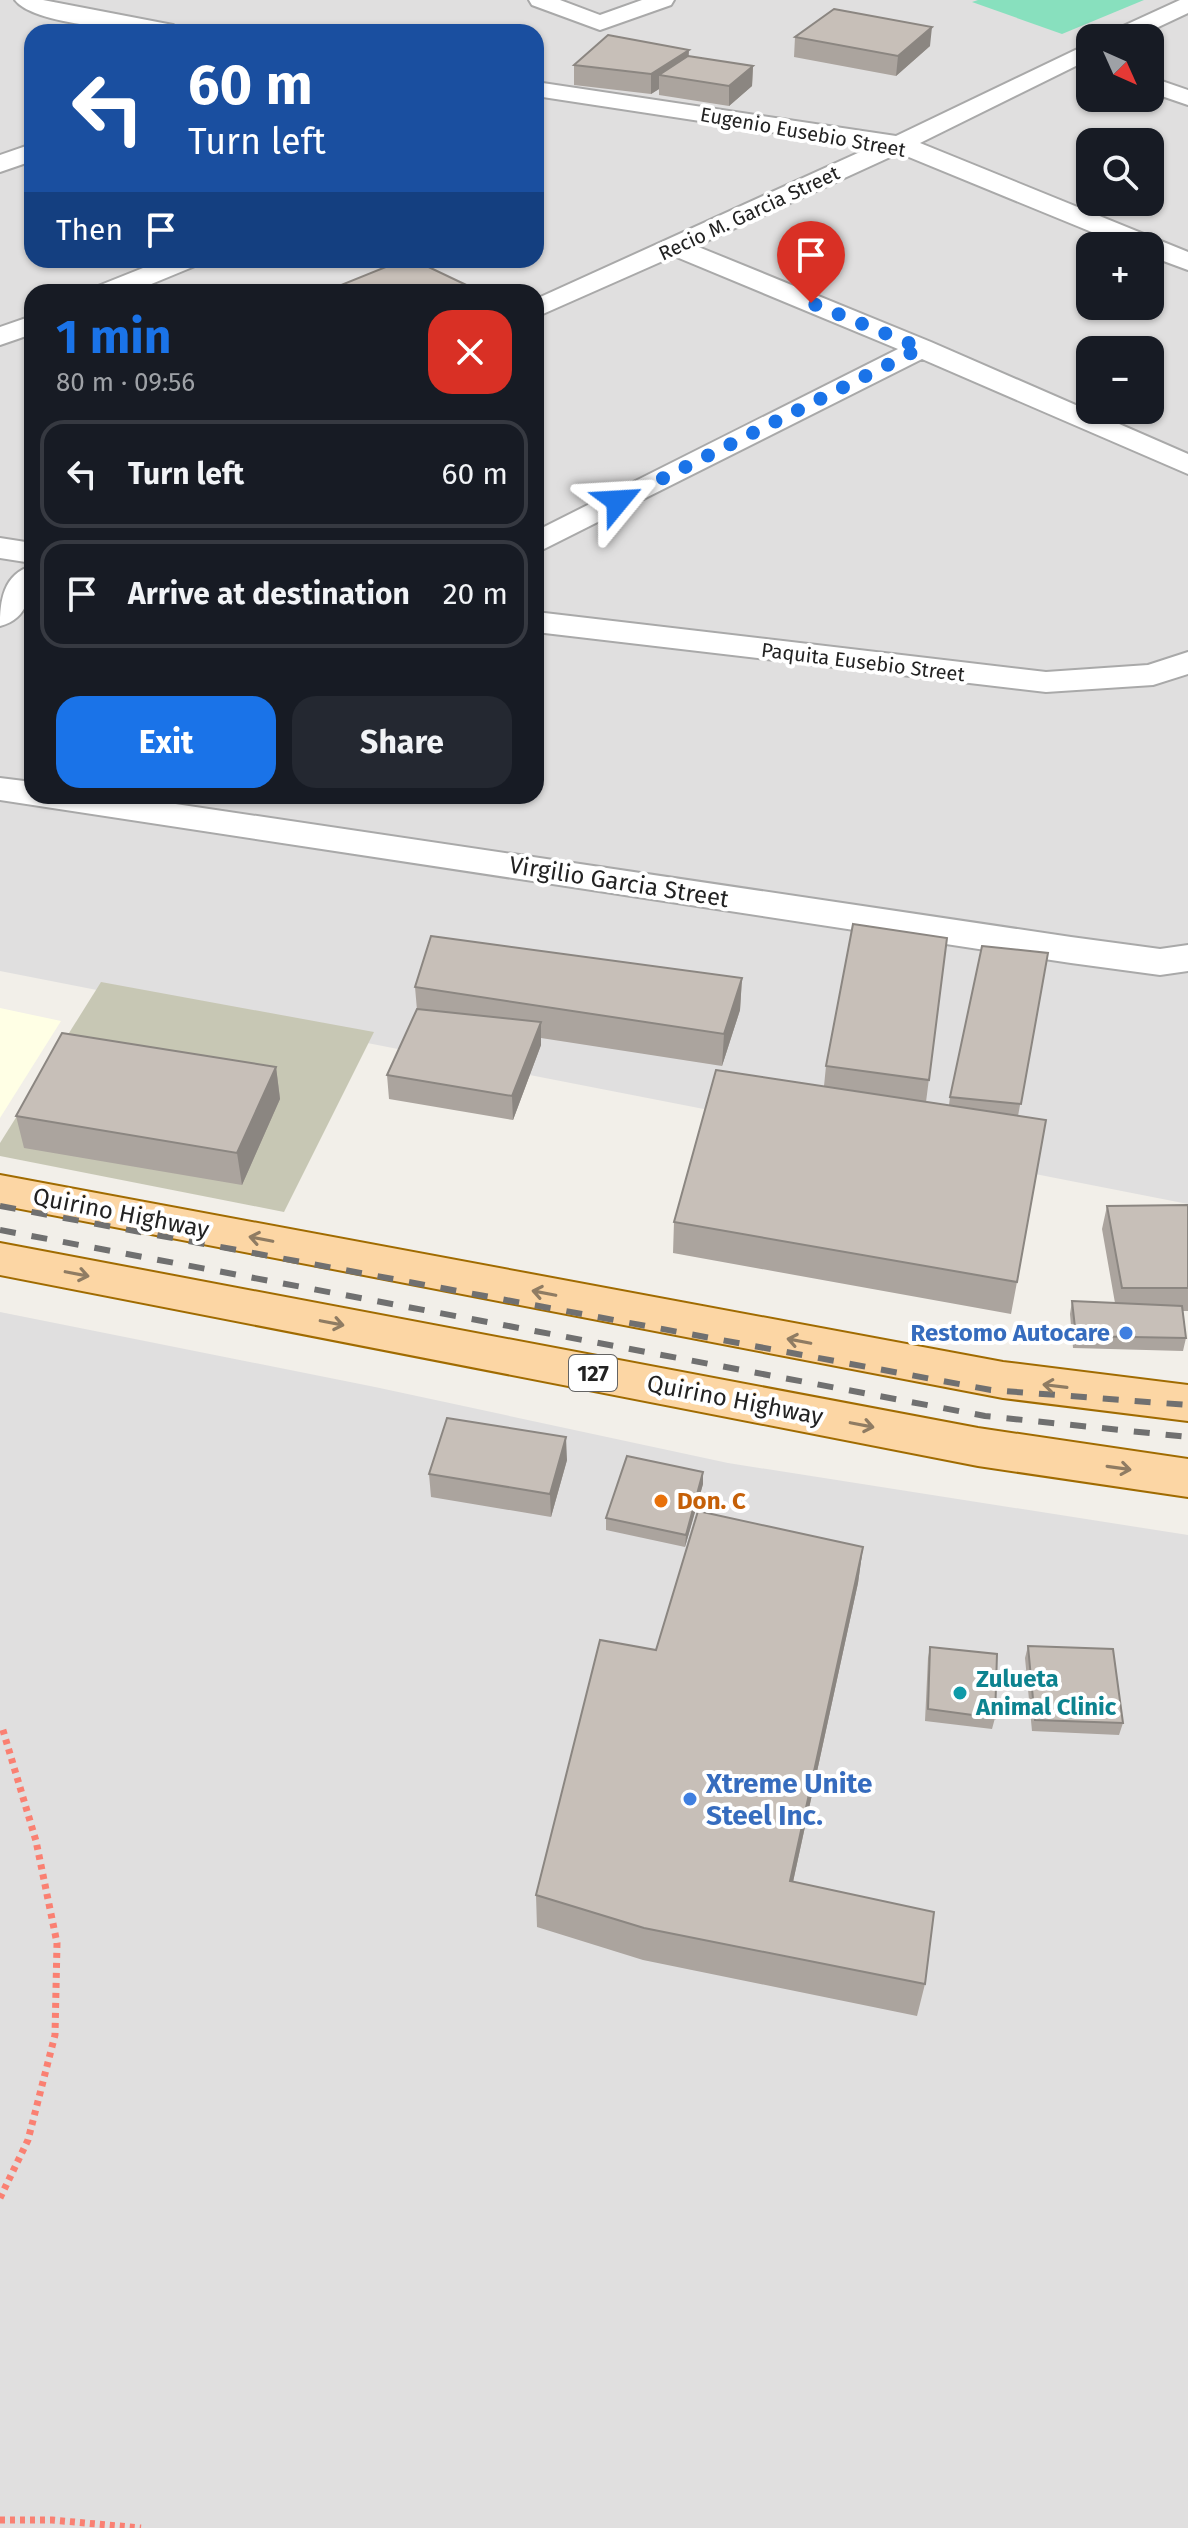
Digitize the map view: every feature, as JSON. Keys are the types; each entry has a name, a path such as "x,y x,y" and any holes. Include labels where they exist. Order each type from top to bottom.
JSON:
{"main road":[{"name":"Quirino Highway","path":"0,1190 1003,1380 1188,1403"},
{"name":"Quirino Highway","path":"0,1259 978,1447 1188,1478"}],"street":[{"path":"540,0 600,23 663,0"},
{"path":"1147,24 1188,5"},
{"path":"28,9 123,24"},
{"name":"Recio M. Garcia Street","path":"544,305 1076,61"},
{"path":"1164,89 1188,98"},
{"name":"Eugenio Eusebio Street","path":"544,90 899,144 1115,232"},
{"path":"544,112 581,96"},
{"path":"0,164 24,155"},
{"path":"674,247 921,348 1188,465"},
{"name":"Eugenio Eusebio Street","path":"1164,252 1188,262"},
{"path":"128,284 166,268"},
{"path":"0,337 24,327"},
{"path":"544,539 921,348"},
{"path":"0,548 24,552"},
{"path":"0,616 24,586"},
{"name":"Paquita Eusebio Street","path":"544,623 1046,682 1153,675 1188,662"},
{"path":"0,789 24,792"},
{"name":"Virgilio Garcia Street","path":"102,804 1056,948 1160,962 1188,958"}],"path":[{"path":"0,2198 28,2140 55,2035 57,1943 36,1841 2,1727"},
{"path":"0,2520 52,2520 141,2528"}],"shaded area":[{"path":"0,0 1188,0 1188,1204 0,971"},
{"path":"101,982 374,1032 284,1212 0,1156 0,1143"},
{"path":"0,1008 61,1021 0,1118"},
{"path":"0,1312 375,1387 728,1463 1188,1535 1188,2528 0,2528"}],"green space":[{"path":"1144,0 1086,24 1076,24 1076,28 1062,34 972,2"}],"building":[{"path":"834,9 932,27 898,56 795,37"},
{"path":"608,35 689,50 651,74 574,65"},
{"path":"688,56 753,66 729,86 659,75"},
{"path":"383,268 431,268 464,284 343,284"},
{"path":"853,924 947,938 929,1080 826,1066"},
{"path":"431,936 742,978 724,1034 415,987"},
{"path":"982,946 1048,953 1021,1104 950,1097"},
{"path":"417,1009 541,1022 512,1096 387,1075"},
{"path":"62,1033 276,1067 237,1153 16,1116"},
{"path":"716,1070 1046,1120 1017,1282 674,1222"},
{"path":"1188,1205 1188,1288 1122,1288 1107,1206"},
{"path":"1072,1301 1182,1306 1186,1338 1076,1336"},
{"path":"447,1418 566,1437 550,1494 429,1474"},
{"path":"627,1456 703,1472 686,1535 606,1518"},
{"name":"Xtreme Unite Steel Inc.","path":"698,1511 863,1547 790,1881 934,1912 925,1984 644,1928 536,1895 600,1640 656,1650"},
{"path":"1028,1646 1113,1649 1123,1723 1035,1720"},
{"name":"Zulueta Animal Clinic","path":"930,1647 997,1654 995,1718 928,1709"}],"railway":[{"path":"0,1206 991,1390 1188,1405"},
{"path":"0,1230 985,1416 1188,1437"}],"place":[{"name":"Restomo Autocare","path":"1126,1333"},
{"name":"Don. C","path":"661,1501"},
{"name":"Zulueta Animal Clinic","path":"960,1693"},
{"name":"Xtreme Unite Steel Inc.","path":"690,1799"}],"route":[{"path":"618,501 921,348 811,303"}]}
